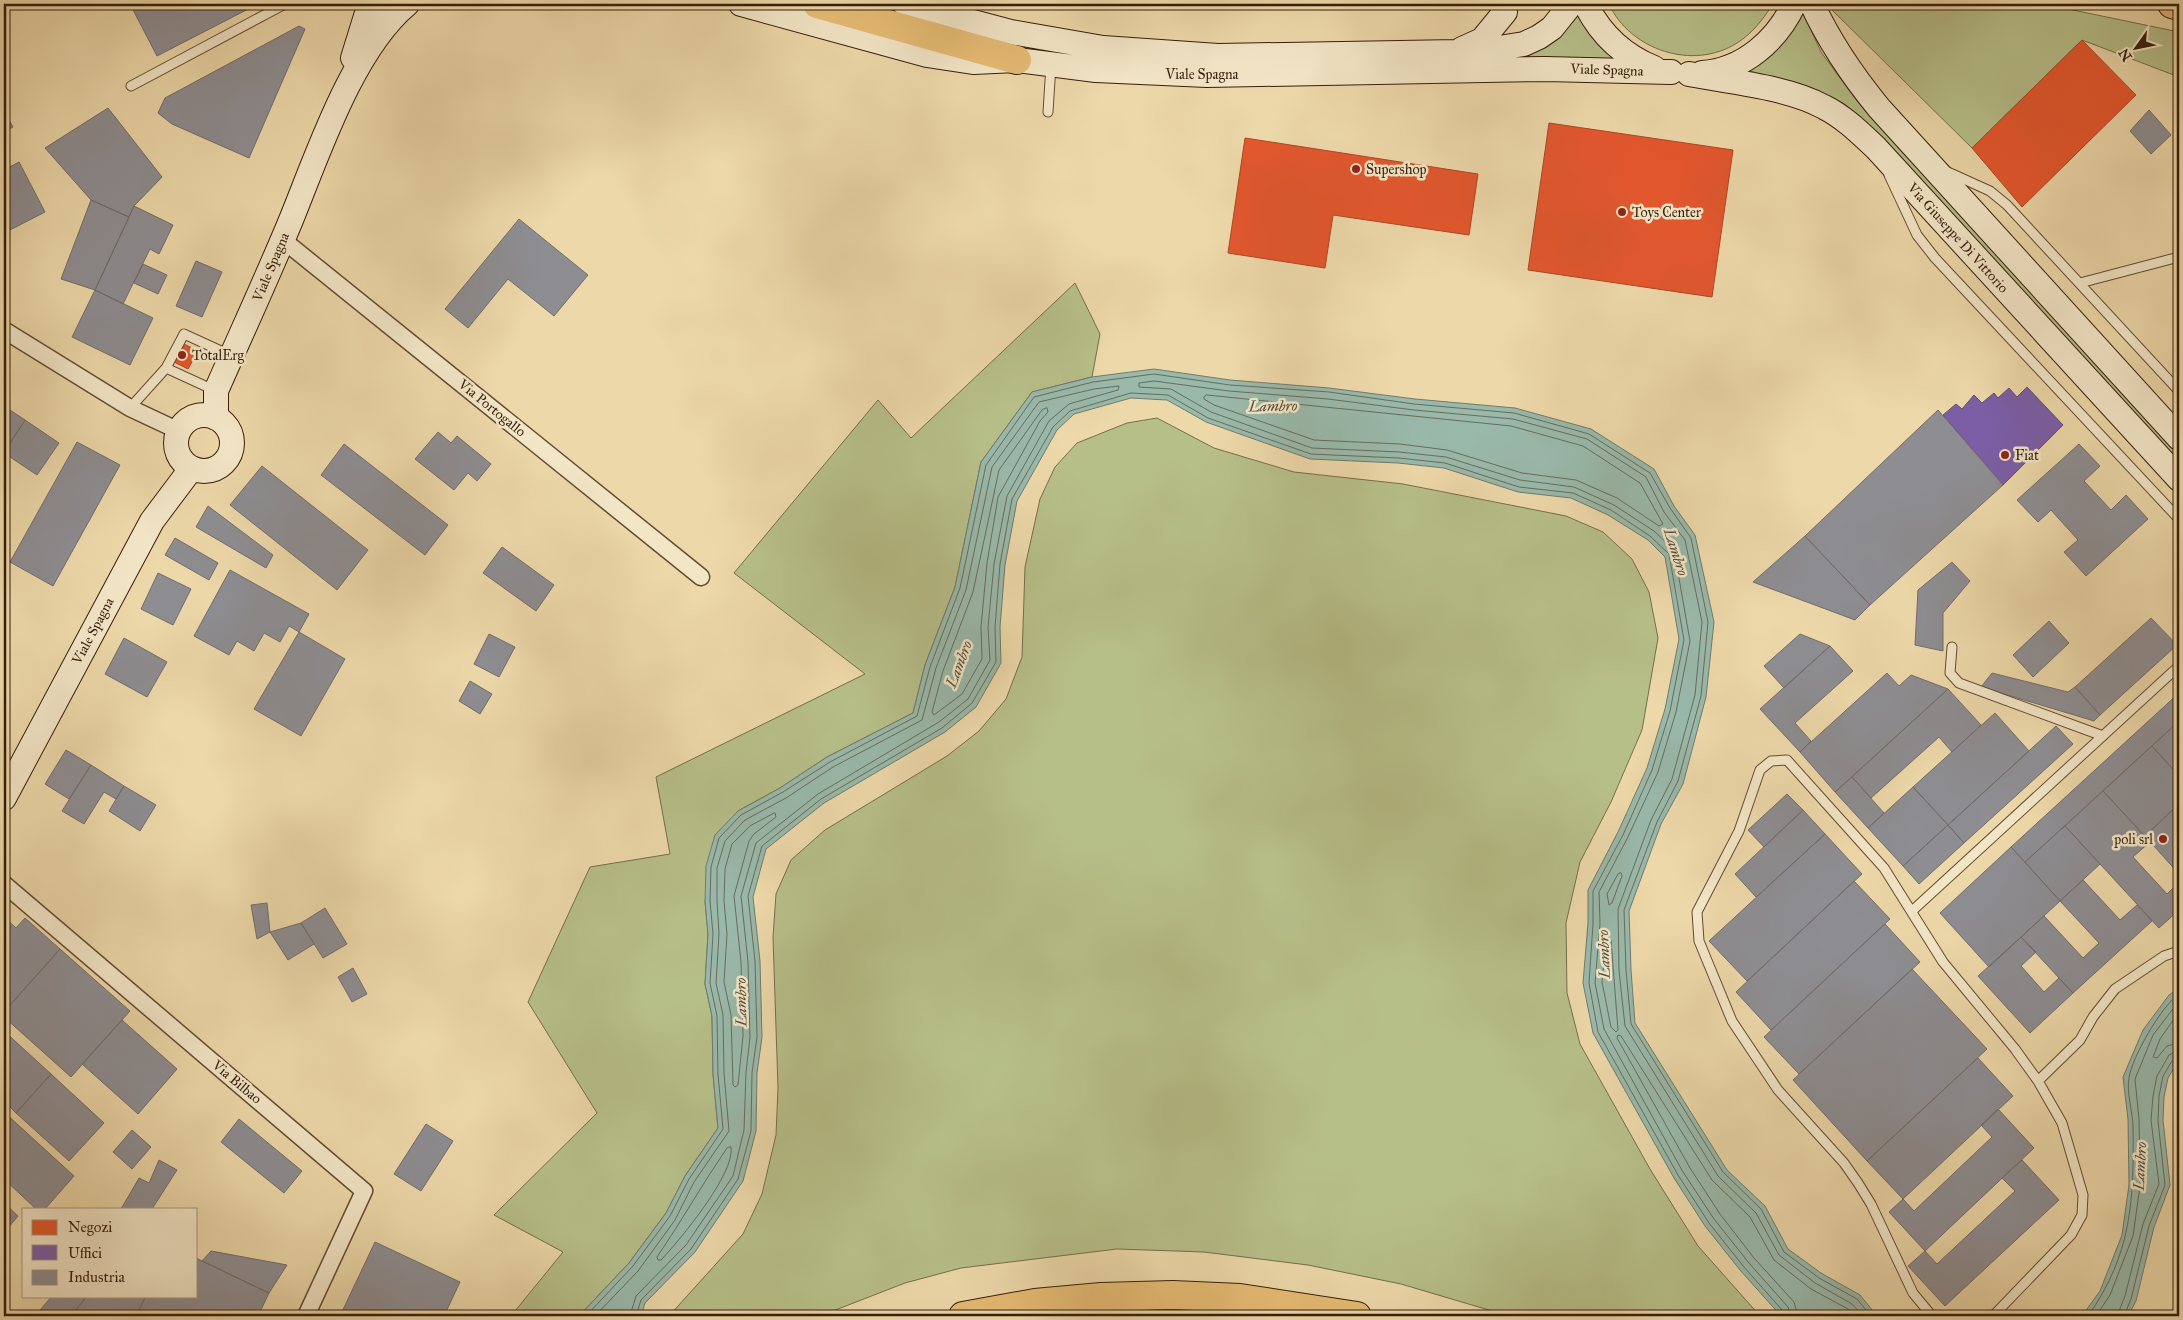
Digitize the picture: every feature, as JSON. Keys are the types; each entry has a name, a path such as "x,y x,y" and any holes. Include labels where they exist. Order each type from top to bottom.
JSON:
{"highway":[{"path":"817,4 1017,60"},
{"path":"2172,4 2179,6"},
{"path":"963,1316 1035,1302 1101,1296 1173,1295 1240,1298 1357,1316"}],"street":[{"name":"Viale Spagna","path":"334,117 366,16 373,4"},
{"name":"Viale Spagna","path":"216,418 216,391 283,240 334,117 366,52 384,25 406,4"},
{"name":"Viale Spagna","path":"741,4 927,55 973,62 1017,60 1106,71 1207,75 1545,68 1680,73"},
{"name":"Viale Spagna","path":"905,4 1012,32 1103,48 1218,56 1457,52 1524,44 1552,28 1578,8 1622,51 1638,61 1680,73"},
{"path":"1680,73 1708,72 1727,68 1758,51 1782,26 1794,4"},
{"name":"Via Giuseppe Di Vittorio","path":"1812,4 1831,41 1853,76 1916,149 2179,438"},
{"path":"1457,52 1482,40 1505,12"},
{"name":"Via Giuseppe Di Vittorio","path":"1680,73 1799,96 1824,107 1851,125 1876,148 2179,479"},
{"name":"Via Portogallo","path":"283,240 701,577"},
{"path":"4,330 130,408 179,431"},
{"path":"199,416 216,418 223,423 231,438 229,456 217,468 200,471 191,469 179,456 176,439 179,431 191,419 199,416"},
{"name":"Viale Spagna","path":"4,798 152,520 191,469"},
{"name":"Via Bilbao","path":"4,884 364,1191 306,1316"}],"lane":[{"path":"131,86 285,4"},
{"path":"1048,112 1051,65"},
{"path":"1876,148 1917,235 1935,258 2179,519"},
{"name":"Via Giuseppe Di Vittorio","path":"1916,149 1949,173 1990,191 2002,200 2179,391"},
{"path":"2080,283 2179,257"},
{"path":"130,408 166,368 184,334 232,356"},
{"path":"166,368 216,391"},
{"path":"1952,647 1950,673 1959,683 2103,736"},
{"path":"1912,912 2179,666"},
{"path":"1932,1316 1914,1293 1871,1204 1858,1183 1844,1163 1778,1090 1732,1021 1699,941 1697,912 1739,831 1760,770 1770,761 1787,760 1884,868 1943,962 2038,1081 2062,1123 2083,1195 2082,1215 2071,1235 1993,1316"},
{"path":"2038,1081 2080,1040 2093,1017 2115,989 2164,956 2179,951"}],"green space":[{"path":"1609,4 1773,4 1748,35 1737,43 1720,51 1701,55 1683,55 1664,51 1647,44 1619,20"},
{"path":"1836,4 2044,4 2179,32 2179,77 2082,40 1972,148 1830,8"},
{"path":"1800,6 1821,52 1857,101 2179,453 2179,462 1878,133 1843,103 1809,87 1743,69"},
{"path":"1581,12 1623,63 1512,56 1535,51 1552,42"},
{"path":"1075,283 1100,334 1092,377 1032,392 981,462 955,587 925,665 913,713 827,757 780,788 738,811 705,901 708,934 705,984 712,1016 713,1074 718,1128 685,1176 666,1213 629,1263 579,1316 511,1316 563,1252 494,1215 597,1113 528,1002 590,867 670,854 656,777 865,674 734,573 878,400 911,438"},
{"path":"1157,418 1214,448 1294,472 1403,484 1566,516 1603,532 1632,559 1649,592 1658,638 1642,730 1611,802 1580,862 1566,923 1567,993 1580,1044 1650,1169 1698,1246 1760,1316 1509,1316 1401,1284 1308,1265 1204,1252 1117,1249 961,1268 905,1283 820,1316 669,1316 743,1234 762,1194 776,1135 778,1088 773,937 776,894 791,860 825,830 947,756 979,731 1006,699 1022,657 1025,567 1040,499 1055,467 1077,443 1127,423"}],"water":[{"name":"Lambro","path":"1154,369 1230,380 1329,388 1415,399 1515,408 1591,429 1654,469 1674,506 1695,535 1714,622 1706,697 1683,784 1661,824 1629,911 1635,1023 1727,1170 1765,1206 1788,1249 1821,1273 1860,1295 1877,1316 1781,1316 1740,1270 1705,1226 1674,1178 1593,1033 1583,983 1588,923 1588,890 1618,832 1647,768 1665,709 1679,639 1665,557 1648,540 1608,515 1571,498 1518,492 1444,468 1398,463 1310,459 1206,422 1167,400 1131,398 1074,414 1057,430 1017,501 1005,565 1000,627 1001,663 976,707 945,732 824,803 766,849 753,897 760,961 762,1037 757,1073 756,1131 743,1181 695,1252 645,1303 641,1316 579,1316 629,1263 666,1213 685,1176 718,1128 713,1074 712,1016 705,984 708,934 705,901 706,866 715,835 738,811 780,788 827,757 913,713 925,665 955,587 981,462 1032,392 1092,377"},
{"name":"Lambro","path":"2179,988 2179,1060 2168,1078 2164,1097 2163,1120 2170,1185 2154,1227 2136,1301 2128,1316 2082,1316 2100,1291 2122,1235 2129,1185 2128,1119 2123,1077 2143,1030 2169,995"}],"building: Negozi":[{"path":"2082,40 2136,95 2022,207 1972,148"},
{"path":"1549,123 1733,150 1712,297 1528,270"},
{"path":"1245,138 1478,174 1469,235 1333,215 1325,268 1228,253"},
{"path":"178,341 198,351 188,369 168,359"}],"building: Uffici":[{"name":"Fiat","path":"2027,387 2063,425 2003,485 1943,415 1956,404 1962,409 1974,395 1982,403 1994,393 1998,398 2009,388 2017,397"}],"building: Industria":[{"path":"130,4 258,4 157,56"},
{"path":"299,26 305,29 249,158 172,124 158,113 165,98"},
{"path":"108,108 162,177 134,206 129,217 91,200 45,148"},
{"path":"2149,110 2171,135 2151,154 2130,131"},
{"path":"4,111 13,127 4,132"},
{"path":"19,162 45,212 4,233 4,170"},
{"path":"91,200 129,217 95,290 61,279"},
{"path":"134,206 173,225 159,254 150,249 123,304 95,290"},
{"path":"519,219 588,275 554,316 508,279 468,328 445,309"},
{"path":"196,261 222,272 202,317 176,306"},
{"path":"143,264 167,275 158,294 134,283"},
{"path":"95,290 153,318 130,365 72,337"},
{"path":"4,406 25,420 4,452"},
{"path":"1938,410 2003,485 1870,605 1805,536"},
{"path":"25,420 59,443 37,475 4,453"},
{"path":"438,432 451,443 457,436 491,464 477,481 468,473 454,490 415,459"},
{"path":"77,442 120,465 53,586 10,562"},
{"path":"344,444 448,525 425,555 321,475"},
{"path":"2079,444 2100,466 2084,481 2111,510 2126,495 2148,519 2086,576 2064,552 2078,540 2051,510 2038,522 2017,500"},
{"path":"262,466 368,550 337,590 230,505"},
{"path":"208,506 273,555 266,568 196,527"},
{"path":"1805,536 1870,605 1855,620 1753,582"},
{"path":"175,538 218,563 209,580 165,555"},
{"path":"502,547 554,585 536,611 483,573"},
{"path":"1952,562 1970,581 1943,613 1943,651 1915,645 1918,590"},
{"path":"230,570 309,614 299,632 289,626 280,642 264,633 254,651 237,641 229,655 194,636"},
{"path":"158,573 191,589 173,625 141,609"},
{"path":"2151,618 2177,645 2100,715 2075,687"},
{"path":"2049,621 2069,643 2033,677 2013,655"},
{"path":"299,632 345,659 301,736 254,709"},
{"path":"489,634 515,647 499,677 474,664"},
{"path":"1800,634 1830,646 1784,688 1764,666"},
{"path":"124,638 167,662 147,697 105,674"},
{"path":"1830,646 1853,671 1795,723 1811,741 1800,752 1760,709"},
{"path":"1887,673 1899,686 1911,675 1948,689 1835,792 1800,752"},
{"path":"1992,673 2068,692 2075,687 2100,715 2094,721 1981,687"},
{"path":"470,681 492,694 480,714 459,701"},
{"path":"1948,689 1981,725 1952,752 1939,737 1871,798 1852,777"},
{"path":"2179,693 2179,721 2025,862 2011,847"},
{"path":"1995,713 2029,751 1948,825 1913,787"},
{"path":"2179,721 2179,776 2152,746"},
{"path":"2056,726 2073,744 1964,843 1948,825"},
{"path":"2152,746 2179,776 2179,804 2145,836 2103,791"},
{"path":"66,750 91,765 69,799 45,784"},
{"path":"91,765 124,786 116,799 104,792 84,824 62,811"},
{"path":"1852,777 1884,813 1868,828 1835,792"},
{"path":"124,786 156,805 140,831 109,811"},
{"path":"1913,787 1948,825 1903,866 1868,828"},
{"path":"2103,791 2150,842 2133,857 2167,894 2179,882 2179,910 2159,928 2065,826"},
{"path":"1787,794 1803,810 1764,847 1748,830"},
{"name":"poli srl","path":"2179,804 2179,874 2145,836"},
{"path":"1803,810 1825,834 1756,897 1735,874"},
{"path":"1948,825 1964,843 1919,884 1903,866"},
{"path":"2065,826 2100,864 2060,901 2025,862"},
{"path":"1825,834 1862,874 1747,981 1709,941"},
{"path":"2011,847 2060,901 1989,967 1940,913"},
{"path":"2083,880 2120,920 2137,905 2152,921 2073,993 2021,937 2044,916 2083,958 2099,943 2060,901"},
{"path":"1854,881 1890,919 1771,1030 1736,992"},
{"path":"267,903 270,932 257,939 251,905"},
{"path":"325,908 347,944 323,958 301,923"},
{"path":"4,917 16,928 25,918 60,949 4,1012"},
{"path":"301,923 314,944 288,960 270,932"},
{"path":"1885,924 1920,962 1799,1074 1764,1037"},
{"path":"2021,937 2036,952 2021,966 2044,992 2059,978 2073,993 2030,1033 1978,976"},
{"path":"60,949 130,1011 71,1077 4,1017 4,1012"},
{"path":"353,968 367,994 352,1002 338,977"},
{"path":"1912,969 1987,1049 1867,1161 1793,1080"},
{"path":"122,1020 177,1069 138,1114 82,1064"},
{"path":"4,1031 51,1074 16,1113 4,1101"},
{"path":"1978,1058 2013,1096 1903,1199 1867,1161"},
{"path":"51,1074 104,1123 69,1161 16,1113"},
{"path":"1998,1109 2034,1148 1925,1251 1889,1212 1903,1199 1914,1211 1992,1137 1981,1125"},
{"path":"4,1112 74,1176 46,1208 35,1208 4,1179"},
{"path":"239,1119 302,1171 284,1193 221,1142"},
{"path":"426,1124 453,1141 421,1191 394,1174"},
{"path":"132,1130 151,1147 132,1169 113,1152"},
{"path":"159,1160 177,1170 153,1208 122,1208 139,1178 149,1183"},
{"path":"2022,1160 2059,1200 1945,1306 1908,1266 1925,1251 1937,1264 2015,1191 2002,1178"},
{"path":"4,1203 18,1216 4,1233"},
{"path":"375,1242 460,1282 444,1316 340,1316"},
{"path":"211,1251 287,1265 269,1293 202,1261"},
{"path":"198,1259 269,1293 258,1316 136,1316 145,1298 198,1298"},
{"path":"50,1298 85,1298 71,1316 35,1316"},
{"path":"85,1298 145,1298 136,1316 71,1316"}],"place":[{"name":"Supershop","path":"1356,169"},
{"name":"Toys Center","path":"1622,212"},
{"name":"TotalErg","path":"182,355"},
{"name":"Fiat","path":"2005,455"},
{"name":"poli srl","path":"2163,839"}]}
